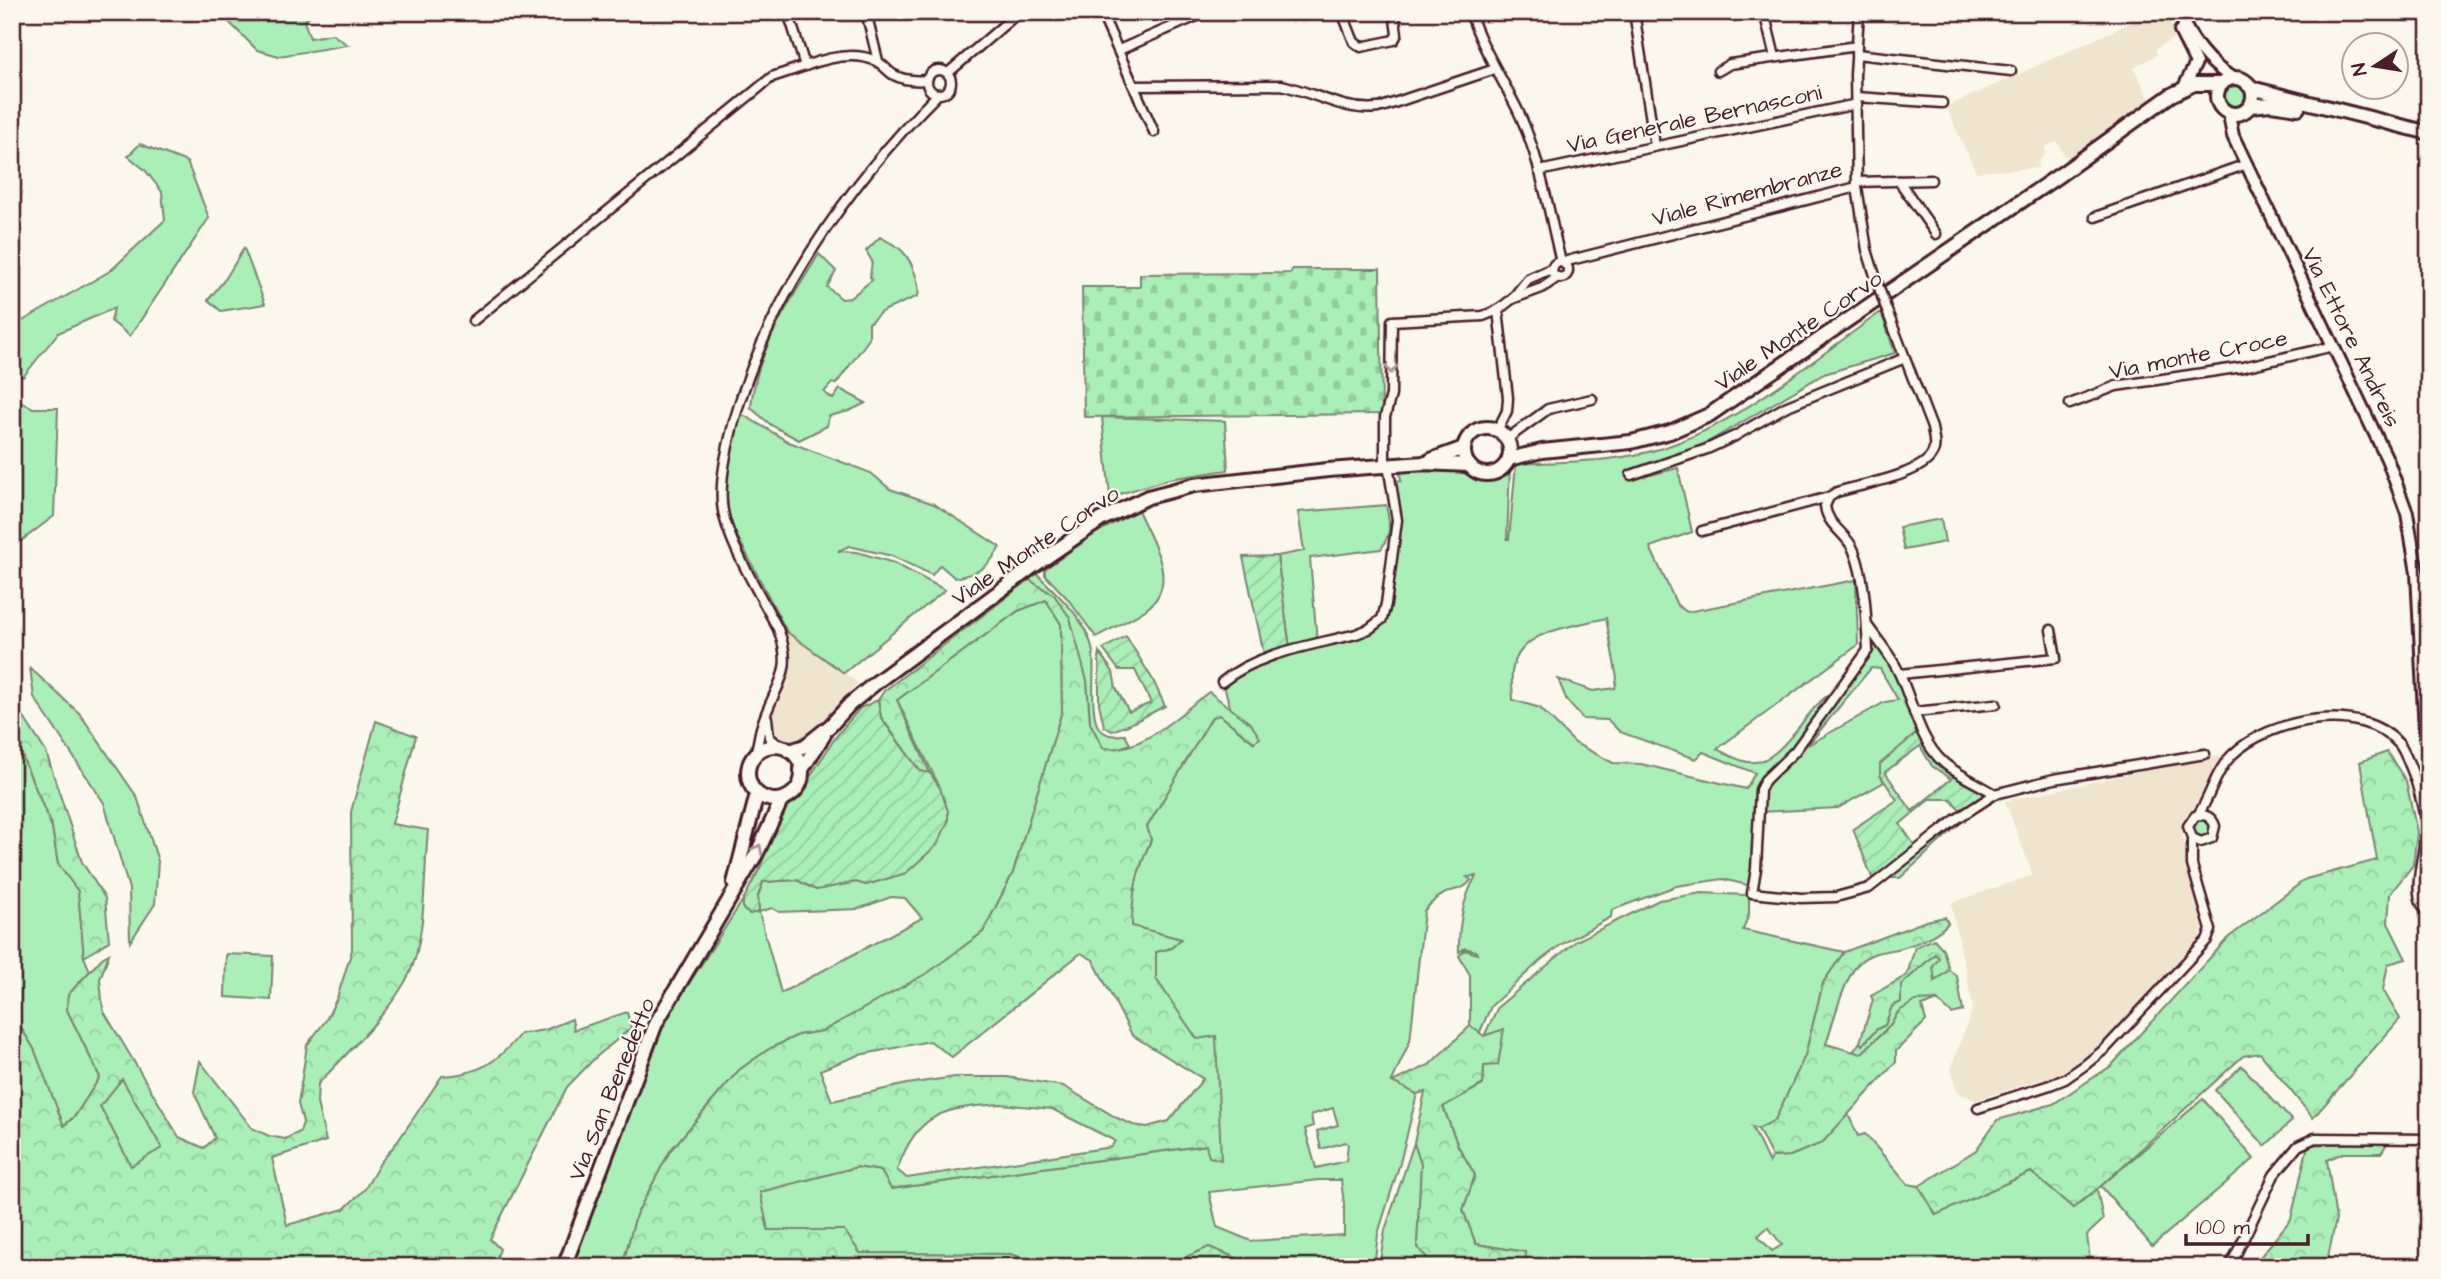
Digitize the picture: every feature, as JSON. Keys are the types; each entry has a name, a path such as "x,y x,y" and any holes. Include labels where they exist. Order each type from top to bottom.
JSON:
{"main road":[{"path":"2217,99 2228,81"},
{"path":"2160,104 2194,84 2228,81 2429,133"},
{"path":"2160,104 2198,90 2210,92 2223,109 2233,114 2250,106 2252,97 2248,85"},
{"name":"Viale Monte Corvo","path":"1505,444 1542,451 1631,442 1670,432 1709,415 2160,104"},
{"path":"2250,106 2285,105 2429,140"},
{"path":"1488,428 1505,444 1504,467 1491,474 1476,472 1469,465 1464,449 1470,435 1478,430 1488,428"},
{"name":"Viale Monte Corvo","path":"1424,463 1464,449"},
{"name":"Viale Monte Corvo","path":"786,750 805,746 878,681 1035,565 1125,506 1194,485 1387,465 1469,465"},
{"name":"Viale Monte Corvo","path":"801,771 830,726"},
{"path":"753,757 763,749 786,750 795,757 801,771"},
{"name":"Via San Benedetto","path":"730,897 757,794 752,788 748,772 753,757"},
{"name":"Via San Benedetto","path":"564,1267 656,1023 758,850 782,799 797,788 801,771"},
{"path":"757,794 773,800 782,799"}],"street":[{"path":"788,12 805,66"},
{"path":"866,12 878,61"},
{"name":"Via San Benedetto","path":"948,73 1018,12"},
{"path":"1101,12 1154,132"},
{"path":"1119,50 1206,12"},
{"path":"1342,12 1354,42 1361,47 1394,40 1397,34 1394,12"},
{"path":"1470,12 1495,69 1520,116 1539,171 1562,263 1567,269 1567,274 1542,288 1512,299"},
{"path":"1634,12 1655,146"},
{"name":"Viale Rimembranze","path":"1562,263 1857,184 1856,50 1859,12"},
{"path":"2172,12 2196,63 2183,89"},
{"path":"2178,12 2187,31 2228,81"},
{"path":"1765,16 1775,57"},
{"path":"2185,40 2228,81"},
{"path":"1718,71 1730,64 1775,57 1856,50 2011,71"},
{"path":"473,321 772,77 842,57 878,61 894,75 928,85 939,94"},
{"name":"Via San Benedetto","path":"753,757 767,713 782,680 786,658 784,645 727,527 722,503 729,442 742,391 761,346 800,270 828,225 918,115 939,94 949,89 951,84 948,73 941,69 933,71 918,115"},
{"path":"1135,86 1281,85 1305,90 1364,110 1380,108 1495,69"},
{"name":"Via Generale Bernasconi","path":"1539,171 1857,101 1942,103"},
{"name":"Via Ettore Andreis","path":"2233,114 2230,120 2231,130 2387,459 2407,513 2417,573 2429,753"},
{"path":"2095,217 2247,164"},
{"path":"1702,531 1829,497 1837,492 1913,470 1926,462 1933,453 1935,442 1931,428 1867,250 1857,184 1931,180"},
{"path":"1899,181 1936,234"},
{"path":"1222,682 1238,668 1261,659 1356,634 1369,629 1382,619 1387,604 1397,520 1387,465 1385,417 1391,395 1392,321 1483,316 1498,310 1512,299 1528,279 1562,263"},
{"path":"1553,268 1554,275 1558,278"},
{"path":"1498,310 1508,398 1505,444"},
{"name":"Via monte Croce","path":"2070,404 2116,386 2243,367 2334,346"},
{"path":"1631,475 1707,449 1785,407 1905,358"},
{"path":"1505,444 1548,409 1592,399"},
{"path":"1829,497 1825,506 1826,515 1855,552 1861,576 1868,650 1794,751 1765,780 1760,790 1756,869 1752,892 1801,898 1836,897 1869,888 1955,820 1995,794 2054,779 2204,754"},
{"path":"1867,625 1900,674 1923,733 1944,763 1995,794"},
{"path":"1900,674 2056,658 2052,630"},
{"path":"1914,712 1996,704"},
{"path":"767,713 766,727 769,737 786,750"},
{"path":"2202,815 2213,782 2231,756 2256,737 2292,724 2323,717 2347,719 2377,728 2399,744 2412,770 2426,828 2418,896 2423,908 2429,912"},
{"path":"1978,1108 2065,1079 2085,1065 2106,1048 2207,940 2211,930 2192,865 2191,852 2192,838 2188,826 2192,818 2202,815 2214,822 2215,831 2211,838 2201,842 2191,852"},
{"path":"2192,838 2201,842"},
{"path":"2230,1267 2274,1175 2298,1146 2315,1138 2429,1139"}],"shaded area":[{"path":"2154,12 2166,12 2174,33 2173,39 2155,49 2157,55 2134,68 2152,104 2076,158 2065,156 2057,142 2045,147 2045,154 2039,161 2038,168 1976,172 1946,107"},
{"path":"787,632 858,683 807,740 791,746 775,735 771,725 771,713 785,681 789,657"},
{"path":"2222,754 2194,809 2182,821 2181,829 2203,929 2199,939 2105,1042 2064,1072 1976,1100 1957,1092 1951,1068 1973,1007 1951,903 2033,875 2005,801"}],"green space":[{"path":"219,12 314,12 304,21 310,38 332,34 348,45 279,56 257,50"},
{"path":"2235,85 2243,88 2246,96 2243,104 2235,107 2227,104 2224,96 2227,88"},
{"path":"140,144 187,162 209,218 130,336 111,321 114,308 58,333 23,377 12,371 12,327 110,271 165,220 162,192 145,170 128,156"},
{"path":"880,237 899,248 907,257 917,280 918,296 881,312 869,323 869,339 836,384 832,383 824,392 833,399 840,389 866,403 829,416 827,426 799,440 771,425 751,408 759,367 786,309 819,254 836,271 827,287 842,299 850,298 872,280 872,261 866,251"},
{"path":"244,248 265,304 221,311 208,300 226,278"},
{"path":"1292,269 1380,269 1382,414 1084,417 1082,287 1140,287 1140,274 1291,273"},
{"path":"1881,312 1895,353 1824,374 1689,453 1630,470 1631,480 1678,468 1692,532 1650,547 1677,605 1687,612 1856,580 1858,645 1717,749 1744,761 1760,761 1782,746 1812,710 1832,693 1825,702 1827,705 1788,756 1758,784 1751,886 1723,879 1676,886 1612,910 1611,917 1562,944 1541,960 1491,1006 1480,1032 1470,1026 1470,975 1459,956 1465,950 1477,954 1476,951 1465,948 1459,952 1462,913 1476,876 1467,877 1471,880 1465,886 1438,897 1424,911 1410,1041 1392,1081 1417,1094 1400,1163 1378,1234 1374,1267 1259,1267 1209,1247 1188,1256 1176,1267 1052,1267 1010,1254 860,1253 843,1230 767,1230 760,1192 857,1167 881,1171 892,1189 1207,1145 1216,1037 1197,1040 1156,979 1156,952 1171,948 1181,939 1131,926 1136,881 1151,840 1147,827 1212,716 1220,715 1253,742 1251,724 1231,710 1224,686 1236,673 1262,661 1345,640 1374,629 1390,612 1396,543 1394,480 1401,481 1400,472 1459,471 1477,479 1492,481 1502,476 1510,467 1509,539 1516,464 1624,457 1642,454 1689,438 1747,407","holes":["1606,618 1617,678 1615,688 1593,691 1558,679 1567,701 1583,719 1608,720 1620,732 1696,759 1703,752 1755,773 1746,789 1641,764 1613,763 1575,743 1540,708 1513,700 1512,672 1516,658 1524,647 1548,632","1333,1108 1338,1125 1317,1131 1321,1149 1345,1142 1348,1144 1346,1161 1316,1168 1305,1129 1313,1126 1311,1115","1341,1180 1344,1235 1251,1241 1217,1227 1209,1192"]},
{"path":"12,397 33,408 58,408 54,516 12,548"},
{"path":"740,413 789,442 871,473 890,489 934,504 1000,547 982,568 955,578 940,565 932,575 892,556 849,546 838,551 857,552 894,563 945,590 844,673 787,632 732,526 727,483 730,455"},
{"path":"1102,417 1225,421 1228,470 1169,479 1110,497"},
{"path":"1386,505 1389,528 1381,549 1310,558 1317,642 1290,648 1277,556 1304,551 1298,512"},
{"path":"1138,510 1160,559 1162,585 1158,596 1149,607 1096,637 1067,598 1045,575 1045,569 1096,533"},
{"path":"1941,519 1945,542 1904,550 1899,527"},
{"path":"1277,556 1290,648 1264,654 1243,557"},
{"path":"1036,573 1071,609 1086,630 1093,653 1097,725 1109,735 1125,735 1130,744 1114,750 1103,748 1090,723 1087,681 1054,595 1029,580"},
{"path":"1029,580 1054,595 1070,618 1087,681 1090,723 1103,748 1132,745 1146,738 1173,721 1209,692 1251,724 1260,738 1254,742 1220,715 1212,717 1147,827 1151,840 1139,872 1133,902 1132,926 1181,939 1171,948 1156,952 1156,979 1197,1039 1216,1036 1221,1160 1209,1157 1206,1145 891,1189 881,1171 857,1167 760,1192 768,1230 844,1230 860,1253 1010,1254 1052,1267 622,1267 636,1215 670,1151 739,1070 769,1049 798,1035 823,1031 929,972 983,932 1013,873 1062,711 1061,624 1046,600 1018,611 897,700 930,773 920,771 881,717 878,700 884,691","holes":["1081,953 1093,960 1132,1035 1203,1079 1169,1121 1147,1127 1133,1125 1063,1086 1007,1077 955,1077 907,1084 832,1101 820,1070 859,1055 930,1041 952,1057","1001,1104 1052,1109 1115,1141 1111,1147 907,1178 897,1170 914,1135 936,1116 964,1108"]},
{"path":"1046,600 1061,624 1062,711 1013,873 983,932 929,973 823,1031 798,1035 769,1049 739,1070 670,1151 636,1215 622,1267 570,1267 656,1039 743,900 743,909 749,914 759,912 758,896 763,882 797,880 816,890 856,882 866,885 906,873 940,788 897,700 1018,611","holes":["891,897 905,898 922,918 781,993 759,912 772,908 779,912 858,909"]},
{"path":"1871,633 1891,664 1920,730 1880,775 1884,782 1838,808 1760,812 1762,790 1845,689 1872,650","holes":["1871,668 1880,669 1898,700 1885,702 1808,745"]},
{"path":"1126,636 1153,680 1165,706 1112,731 1104,726 1099,704 1099,652 1113,672 1116,688 1129,712 1151,703 1135,670 1119,670 1103,649"},
{"path":"30,668 80,714 137,797 158,861 155,904 130,942 129,889 104,803 34,697"},
{"path":"12,699 46,752 82,862 105,898 109,941 84,957 78,891 58,864 52,827 24,761 12,721"},
{"path":"878,700 881,718 920,771 930,773 940,788 948,811 948,822 937,845 906,873 866,885 856,882 816,890 797,880 763,882 758,896 759,912 749,914 743,909 743,900 760,868 781,812 795,800 837,735 860,708"},
{"path":"12,721 24,761 52,827 58,864 78,891 84,957 90,971 68,995 67,1010 100,1077 75,1116 63,1126 34,1049 12,1013"},
{"path":"376,721 416,736 392,824 428,830 417,950 413,965 396,996 371,1028 318,1084 317,1103 326,1141 272,1158 287,1225 344,1209 365,1189 380,1163 442,1076 467,1073 486,1065 503,1053 520,1034 545,1030 572,1019 574,1030 627,1012 631,1028 595,1058 567,1087 490,1239 500,1249 493,1267 12,1267 12,1013 34,1049 64,1126 75,1116 100,1077 67,1010 68,995 102,958 109,954 100,979 103,1010 179,1137 204,1148 215,1138 194,1092 200,1061 252,1128 269,1136 285,1139 300,1132 303,1122 298,1104 307,1045 326,1020 337,998 352,950 351,812","holes":["122,1079 162,1148 131,1166 100,1106"]},
{"path":"1920,730 1940,763 1989,794 1960,810 1951,799 1930,799 1900,824 1917,849 1873,880 1853,829 1897,800 1880,775 1880,764","holes":["1920,746 1932,766 1951,779 1912,811 1885,772"]},
{"path":"2387,752 2406,781 2417,832 2413,865 2390,894 2388,923 2406,959 2388,964 2383,990 2400,1019 2313,1118 2260,1053 2243,1056 2101,1186 2073,1208 2031,1172 1936,1215 1919,1186 1976,1150 1997,1120 2053,1104 2111,1066 2229,937 2306,879 2377,860 2360,762"},
{"path":"1979,806 1900,878 1886,878"},
{"path":"2198,819 2206,819 2211,828 2209,835 2198,837 2193,832 2193,824"},
{"path":"1702,893 1746,895 1749,898 1749,914 1743,930 1844,952 1823,983 1805,1056 1775,1121 1758,1129 1752,1127 1769,1163 1772,1157 1790,1156 1822,1143 1848,1114 1858,1136 1865,1134 1908,1184 1919,1186 1936,1214 2031,1172 2073,1208 2097,1189 2103,1220 2087,1235 2090,1260 2101,1267 1528,1267 1525,1252 1476,1244 1463,1210 1475,1175 1458,1146 1443,1106 1483,1085 1484,1066 1503,1030 1484,1036 1498,1007 1576,941 1659,900","holes":["1768,1227 1782,1245 1772,1251 1758,1236"]},
{"path":"1945,917 1948,923 1928,938 1875,954 1859,963 1844,990 1826,1044 1861,1054 1891,1025 1898,1012 1915,1001 1938,1000 1922,1006 1926,1021 1896,1051 1896,1062 1822,1143 1790,1156 1772,1157 1758,1129 1775,1120 1805,1056 1823,983 1844,952 1926,921"},
{"path":"1934,939 1943,949 1949,970 1935,981 1933,967 1939,958 1935,954 1901,985 1901,1002 1892,1006 1885,1025 1877,1029 1862,1045 1860,1042 1873,1000 1871,996 1907,975 1915,947"},
{"path":"226,954 273,956 271,1000 225,997"},
{"path":"1935,954 1939,958 1935,981 1949,970 1957,976 1963,1011 1952,1014 1937,1000 1898,1012 1891,1024 1861,1054 1853,1052 1860,1042 1863,1045 1877,1029 1885,1025 1892,1006 1901,1002 1901,985"},
{"path":"1470,1026 1484,1036 1504,1029 1498,1065 1484,1066 1483,1084 1443,1107 1458,1146 1475,1175 1463,1210 1476,1244 1525,1252 1528,1267 1436,1267 1417,1247 1421,1164 1414,1143 1425,1092 1417,1094 1392,1082 1429,1065"},
{"path":"2242,1066 2292,1121 2265,1146 2215,1090"},
{"path":"122,1078 162,1148 131,1167 100,1106"},
{"path":"2203,1099 2254,1159 2152,1246 2101,1186"},
{"path":"2389,1141 2381,1153 2343,1153 2327,1160 2336,1219 2326,1267 2252,1267 2291,1219 2308,1145"},
{"path":"1414,1143 1421,1164 1417,1247 1436,1267 1379,1267 1385,1230"},
{"path":"1209,1247 1259,1267 1176,1267 1188,1256"}]}
